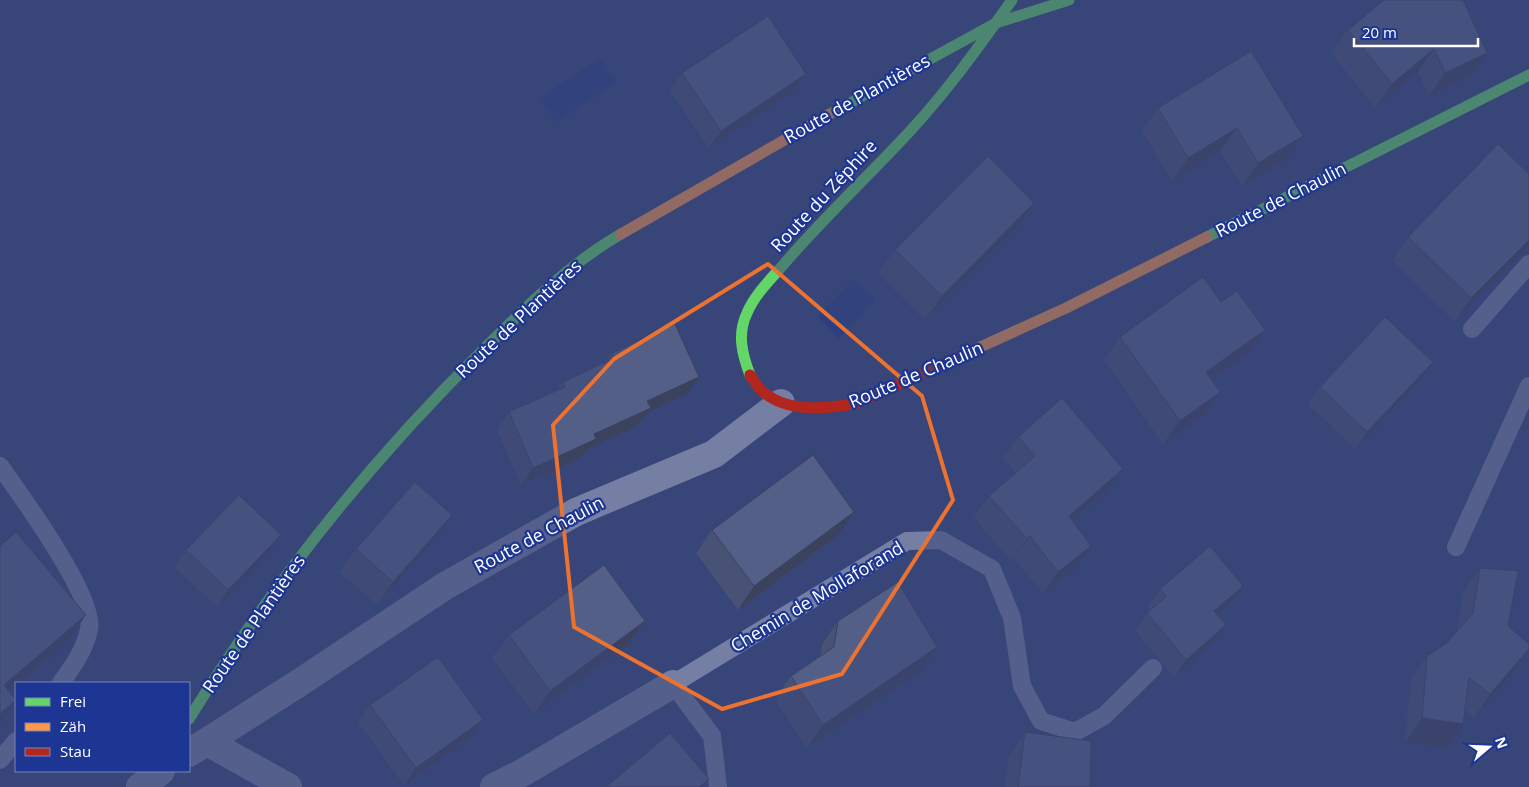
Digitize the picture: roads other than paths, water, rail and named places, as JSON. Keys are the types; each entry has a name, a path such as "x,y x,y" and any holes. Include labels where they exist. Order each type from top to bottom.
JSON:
{"street":[{"name":"Route du Zéphire","path":"781,403 765,394 754,381 745,365 741,348 741,330 746,314 755,298 811,232 933,106 1012,0"},
{"name":"Route de Plantières","path":"190,717 218,672 289,572 384,454 435,397 545,289 597,248 781,142 996,23 1050,8 1069,0"},
{"name":"Route de Chaulin","path":"198,748 445,586 576,512 714,454 781,403 815,409 836,408 858,403 1066,308 1529,75"},
{"name":"Chemin de Mollaforand","path":"494,787 522,773 673,684"},
{"path":"198,748 288,787"}],"lane":[{"path":"1472,329 1529,264"},
{"path":"1456,547 1529,386"},
{"path":"0,466 47,532 83,598 90,627 81,654 62,682"},
{"name":"Chemin de Mollaforand","path":"673,684 907,541 941,540 992,569 1012,618 1022,686 1041,721 1075,732 1104,716 1153,668"},
{"path":"673,684 712,736 718,787"},
{"path":"0,760 15,742"}],"water":[{"path":"600,58 616,82 556,122 540,98"},
{"path":"853,279 875,300 839,338 818,317"}]}
